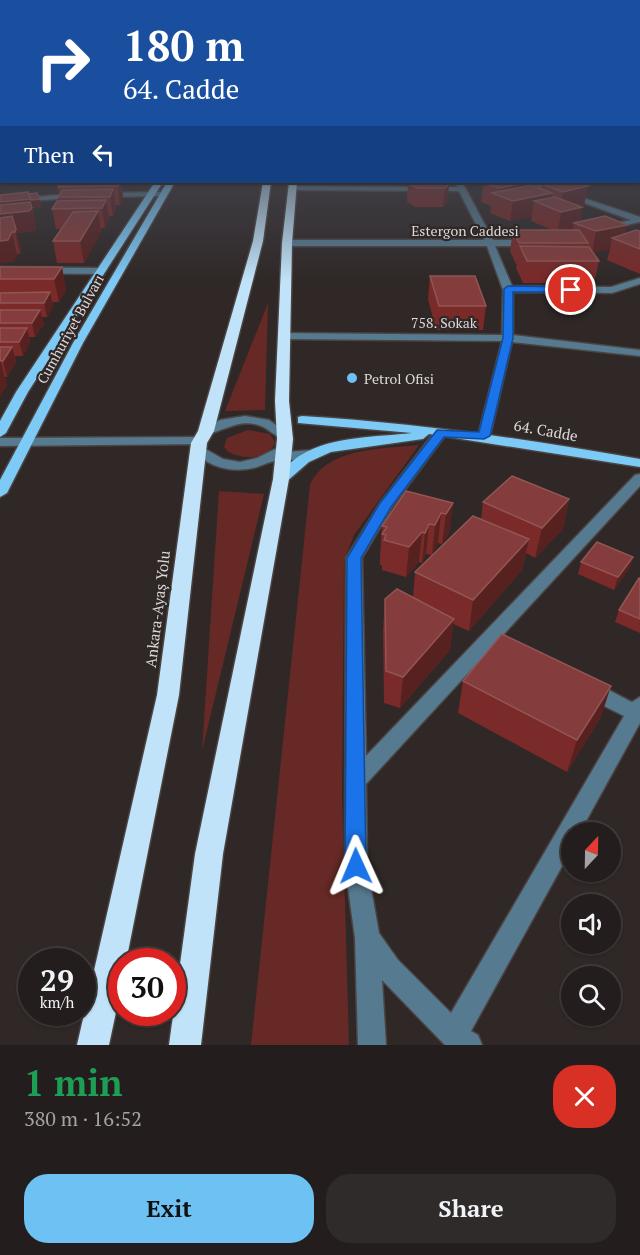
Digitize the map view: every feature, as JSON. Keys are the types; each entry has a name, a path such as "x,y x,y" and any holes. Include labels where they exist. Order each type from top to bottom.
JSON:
{"highway":[{"name":"Ankara-Ayaş Yolu","path":"93,1045 168,695 202,440 258,242 267,184"},
{"path":"185,1045 209,854 280,455 287,243 293,184"}],"main road":[{"name":"Cumhuriyet Bulvarı","path":"0,433 22,392 158,184"},
{"name":"Cumhuriyet Bulvarı","path":"0,493 78,343 170,184"},
{"name":"64. Cadde","path":"302,420 369,423 441,433 484,436 640,463"},
{"path":"280,455 296,464 313,454 349,445 441,433"}],"street":[{"path":"293,184 459,185 490,245 508,289 508,338 484,436"},
{"path":"536,184 640,220"},
{"path":"51,196 59,189"},
{"path":"0,202 51,196 162,194"},
{"path":"593,231 640,220"},
{"name":"Estergon Caddesi","path":"287,243 490,245 540,241"},
{"path":"0,270 101,270"},
{"path":"508,289 612,290 640,281"},
{"name":"758. Sokak","path":"284,336 508,338 640,353"},
{"path":"0,442 202,440 228,422 302,420"},
{"path":"257,421 276,428 280,455"},
{"path":"372,1045 367,938 356,866 354,558 385,506 441,433"},
{"path":"202,440 217,462 231,465 261,462 280,455 313,454"},
{"path":"355,781 640,478"},
{"path":"487,640 508,651"},
{"path":"367,938 389,969 461,1040 638,711 572,682"}],"shaded area":[{"path":"268,303 265,410 225,411"},
{"path":"248,430 270,434 275,442 272,448 261,456 254,457 240,456 227,451 224,447 227,438"},
{"path":"419,445 354,535 344,561 342,797 349,1045 251,1045 310,485 329,463 342,457 373,449"},
{"path":"219,491 264,494 202,751"}],"building":[{"path":"60,184 119,184 118,186 58,187"},
{"path":"409,184 449,184 445,188 417,188"},
{"path":"486,184 520,184 500,188"},
{"path":"542,184 580,184 588,186 563,192"},
{"path":"531,185 552,193 513,201 492,193"},
{"path":"113,189 110,197 58,197 63,190"},
{"path":"28,192 31,199 0,202 0,195"},
{"path":"37,193 40,199 31,200 29,194"},
{"path":"555,197 582,207 561,212 534,201"},
{"path":"106,200 102,208 52,209 57,201"},
{"path":"30,202 32,208 29,211 0,214 0,205"},
{"path":"98,211 80,241 53,241 73,212"},
{"path":"12,216 15,232 12,232 8,240 0,241 0,218"},
{"path":"605,216 627,225 596,231 574,223"},
{"path":"513,230 579,230 588,243 519,243"},
{"path":"636,230 640,231 640,249 612,238"},
{"path":"520,246 589,247 599,261 527,261"},
{"path":"0,267 62,267 54,279 0,279"},
{"path":"430,276 475,276 486,306 439,306"},
{"path":"50,292 44,303 0,303 0,293"},
{"path":"0,310 40,310 32,323 0,323"},
{"path":"0,328 27,328 19,342 0,342"},
{"path":"0,347 12,347 3,361 0,359"},
{"path":"512,476 569,499 542,528 483,502"},
{"path":"406,491 453,503 446,514 441,513 435,525 429,524 425,533 422,532 409,547 384,540 386,535 382,534 387,527 382,526"},
{"path":"473,516 529,539 473,600 415,572"},
{"path":"597,542 633,557 618,577 581,562"},
{"path":"640,578 640,619 619,610"},
{"path":"397,589 454,619 403,677 386,671 385,599"},
{"path":"502,634 611,686 577,740 463,681"}],"place":[{"name":"Petrol Ofisi","path":"352,378"}],"route":[{"path":"356,866 354,558 385,506 441,433 484,436 508,338 508,289 571,290"}]}
